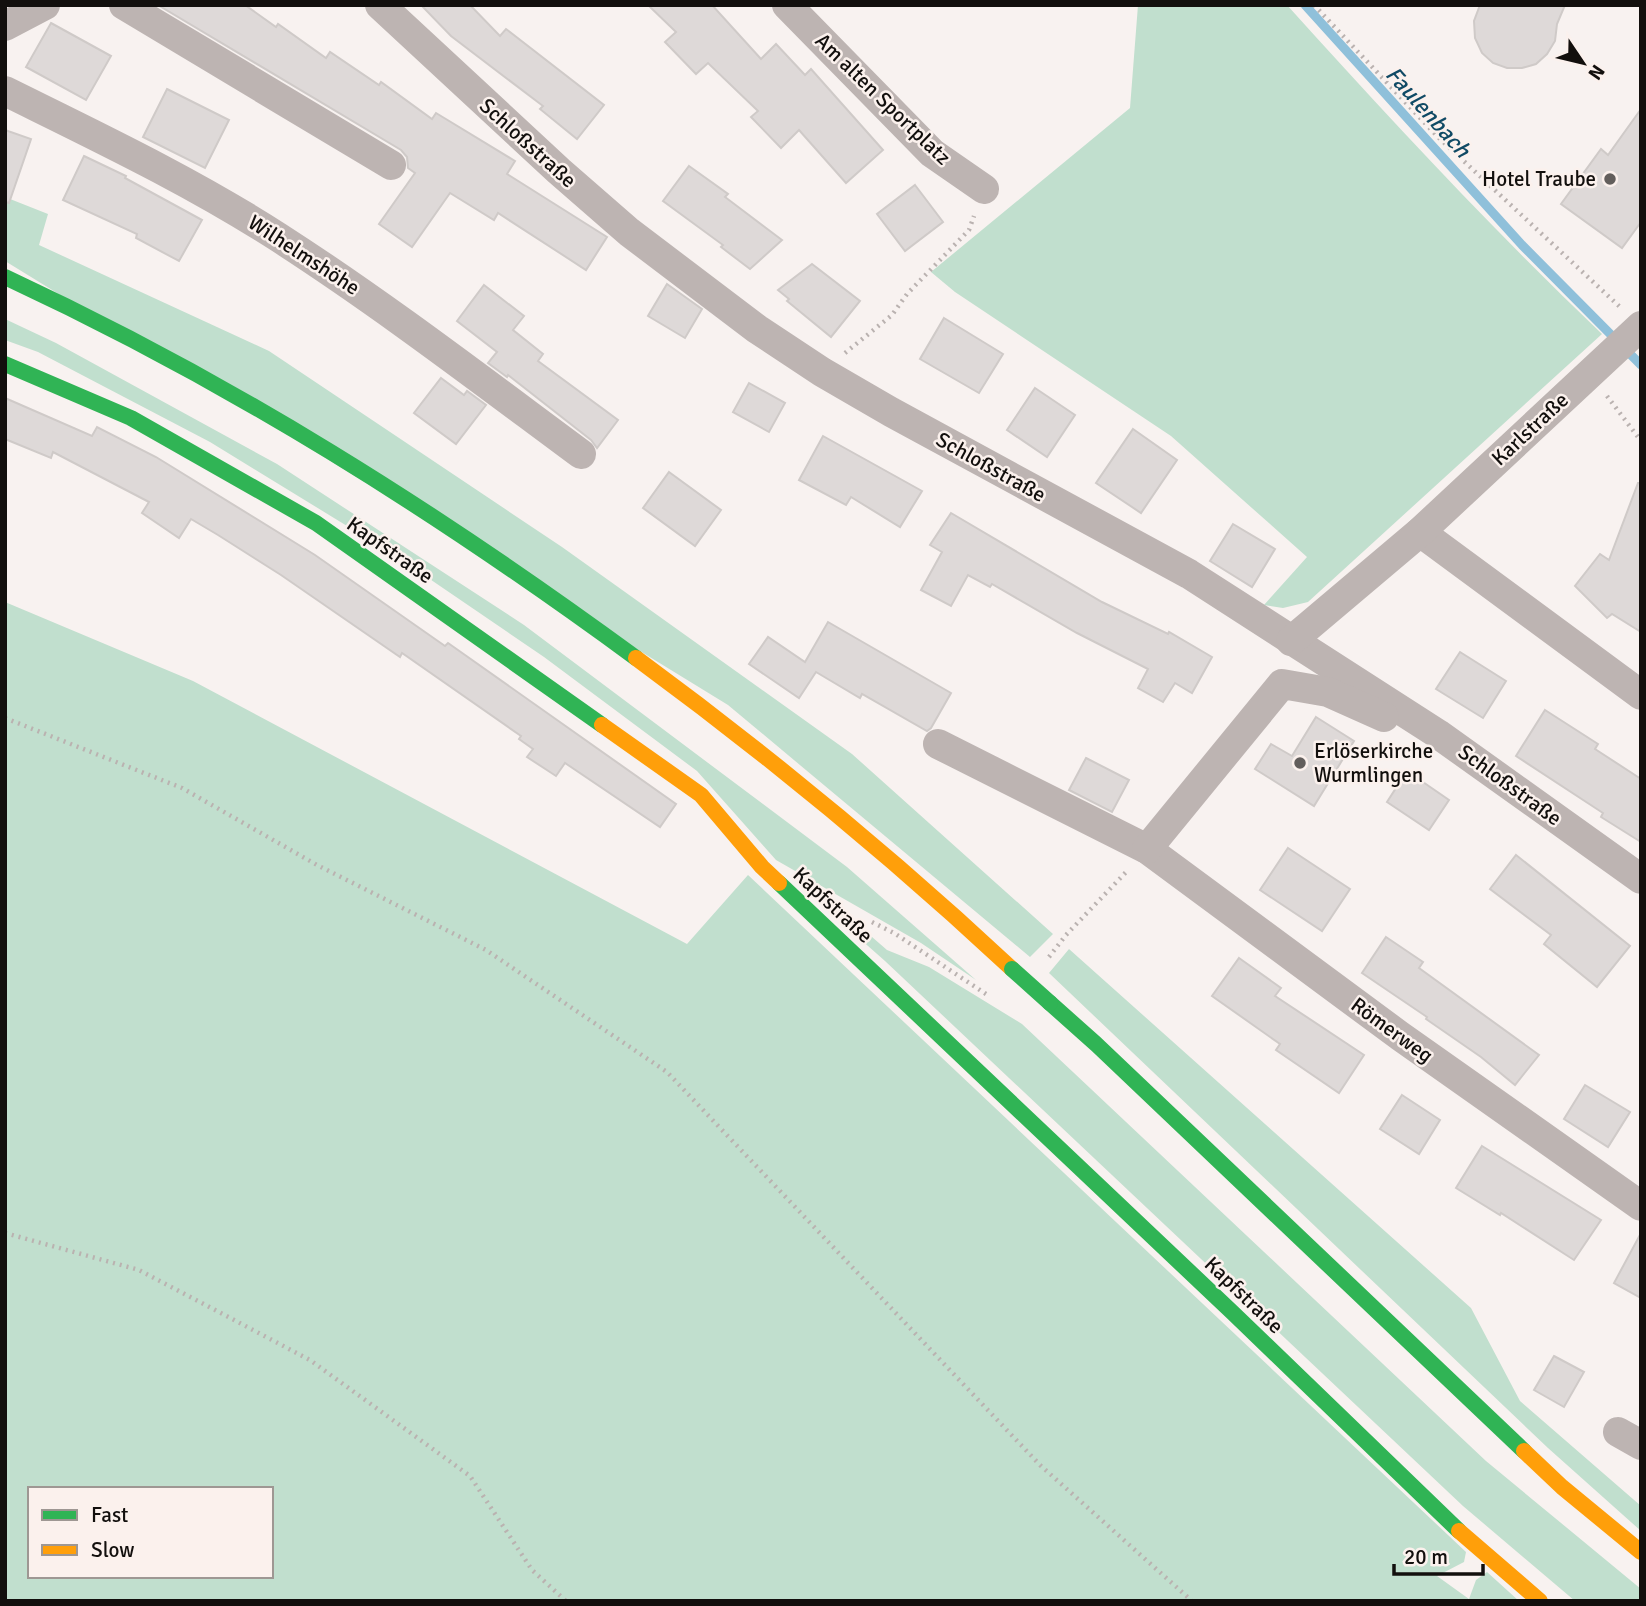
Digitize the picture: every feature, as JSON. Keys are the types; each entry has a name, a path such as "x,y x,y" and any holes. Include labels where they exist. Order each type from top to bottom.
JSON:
{"main road":[{"path":"5,277 172,359 397,492 577,613 716,717 813,794 928,892 1096,1044 1562,1487 1641,1552"},
{"name":"Kapfstraße","path":"5,364 131,418 316,523 701,795 762,867 1234,1313 1461,1533 1541,1601"}],"street":[{"path":"5,26 45,5"},
{"path":"124,5 391,165"},
{"name":"Schloßstraße","path":"380,5 492,112 629,232 757,329 822,372 970,457 1189,574 1438,734 1641,878"},
{"name":"Am alten Sportplatz","path":"786,5 932,153 984,189"},
{"name":"Wilhelmshöhe","path":"5,91 146,160 276,236 359,290 581,454"},
{"name":"Karlstraße","path":"1291,641 1420,532 1637,329"},
{"path":"1420,532 1641,695"},
{"path":"1147,849 1282,684 1328,692 1376,715 1438,734"},
{"name":"Römerweg","path":"939,744 1147,849 1400,1036 1641,1206"}],"path":[{"path":"1314,5 1438,136 1637,329"},
{"path":"822,372 892,314 907,294 969,230 984,189"},
{"path":"1596,368 1628,427 1641,441"},
{"path":"5,718 182,788 317,865 486,950 667,1072 1040,1465 1192,1601"},
{"path":"1045,963 1066,935 1147,849"},
{"path":"5,1233 139,1270 310,1360 470,1476 532,1570 566,1601"}],"green space":[{"path":"1138,5 1287,5 1442,172 1602,334 1308,602 1283,608 1264,605 1307,557 1171,436 955,292 931,272 1130,108"},
{"path":"5,197 48,214 39,245 269,351 562,547 852,754 1053,934 1030,957 728,705 5,261"},
{"path":"5,319 56,343 277,464 524,625 847,867 976,980 921,943 776,860 697,771 544,657 396,556 210,442 38,352 5,340"},
{"path":"5,602 193,681 687,944 748,875 1466,1552 1464,1562 1437,1576 1469,1599 1476,1580 1487,1572 1519,1601 5,1601"},
{"path":"816,900 849,917 887,950 929,967 1022,1024 1486,1461 1641,1589 1641,1601 1575,1601 1463,1506 885,961"},
{"path":"1069,949 1471,1308 1520,1401 1641,1506 1641,1531 1548,1448 1049,973"}],"building":[{"path":"158,5 245,5 276,27 278,24 326,58 330,52 379,85 381,82 432,119 436,113 515,161 507,174 607,237 586,270 498,213 494,220 450,193 412,247 379,224 415,173 408,168 407,157 401,150"},
{"path":"421,5 470,5 500,36 506,29 604,105 577,139 540,109 543,106 451,36"},
{"path":"648,5 712,5 761,59 776,44 805,75 811,69 883,150 846,183 799,130 781,148 751,117 758,111 708,63 696,74 665,42 676,32"},
{"path":"1480,5 1565,5 1557,24 1555,41 1547,54 1536,64 1507,68 1493,63 1482,53 1475,38 1474,21"},
{"path":"51,23 111,56 86,100 26,67"},
{"path":"167,89 229,120 205,168 143,137"},
{"name":"Hotel Traube","path":"1641,109 1641,222 1622,248 1561,204 1601,149 1608,155"},
{"path":"5,130 31,139 9,203 5,202"},
{"path":"84,156 126,176 125,178 202,220 179,261 136,238 137,234 63,200"},
{"path":"689,166 728,194 725,197 782,240 750,269 721,247 723,245 663,201"},
{"path":"915,185 943,222 905,251 877,214"},
{"path":"812,264 860,301 831,337 787,301 789,299 778,290"},
{"path":"667,284 702,309 685,338 648,316"},
{"path":"484,285 524,316 513,330 543,354 538,361 618,420 597,448 591,440 508,375 507,377 488,363 497,352 457,321"},
{"path":"944,318 1003,354 979,393 920,359"},
{"path":"441,378 464,395 467,391 486,405 456,444 414,413"},
{"path":"749,383 785,403 769,432 733,412"},
{"path":"1035,388 1075,415 1047,457 1007,430"},
{"path":"5,398 92,436 97,427 156,457 315,555 445,646 448,643 676,804 660,827 565,763 556,776 527,757 533,749 519,739 521,736 402,653 400,657 218,535 191,519 179,538 142,513 149,502 53,452 51,458 5,439"},
{"path":"1133,429 1177,460 1141,513 1096,483"},
{"path":"823,436 922,491 900,527 851,497 846,505 799,480"},
{"path":"669,472 721,510 695,546 643,508"},
{"path":"1638,483 1641,483 1641,632 1612,614 1607,618 1575,586 1600,554 1609,560"},
{"path":"951,513 1102,602 1168,634 1169,632 1212,657 1192,693 1175,683 1163,702 1138,688 1148,669 1077,633 992,584 990,587 968,575 951,606 921,590 942,552 930,545"},
{"path":"1233,524 1275,549 1252,587 1210,561"},
{"path":"828,622 951,693 931,728 927,731 862,694 860,698 816,672 799,698 749,664 768,637 805,662"},
{"path":"1460,652 1506,681 1483,718 1436,689"},
{"path":"1545,710 1598,744 1595,749 1641,779 1641,842 1601,817 1603,813 1516,756"},
{"name":"Erlöserkirche Wurmlingen","path":"1316,717 1354,741 1314,806 1255,769 1271,744 1292,756"},
{"path":"1086,758 1129,780 1112,812 1069,790"},
{"path":"1407,771 1449,800 1429,830 1387,802"},
{"path":"1288,848 1350,889 1322,931 1260,890"},
{"path":"1516,855 1630,946 1597,987 1544,944 1551,935 1490,889"},
{"path":"1386,937 1423,962 1419,968 1539,1055 1515,1085 1481,1057 1426,1019 1427,1017 1362,973"},
{"path":"1239,958 1281,988 1275,996 1364,1055 1339,1093 1276,1050 1280,1044 1212,996"},
{"path":"1585,1085 1630,1112 1608,1147 1564,1119"},
{"path":"1402,1095 1440,1120 1419,1154 1380,1129"},
{"path":"1482,1146 1601,1220 1574,1260 1456,1188"},
{"path":"1641,1233 1641,1298 1614,1283"},
{"path":"1554,1356 1584,1372 1564,1407 1534,1390"}],"waterway":[{"name":"Faulenbach","path":"1305,5 1522,245 1641,365"}],"traffic: fast":[{"path":"5,277 171,360 330,452 484,551 636,658"},
{"path":"5,364 131,418 316,523 602,725"},
{"path":"779,883 1459,1531"},
{"path":"1012,969 1050,1003"},
{"path":"1050,1003 1524,1451"}],"traffic: slow":[{"path":"636,658 829,808 922,887 1012,969"},
{"path":"602,725 701,795 762,867 779,883"},
{"path":"1524,1451 1562,1487 1641,1552"},
{"path":"1459,1531 1540,1601"}],"place":[{"name":"Hotel Traube","path":"1610,179"},
{"name":"Erlöserkirche Wurmlingen","path":"1300,763"}]}
